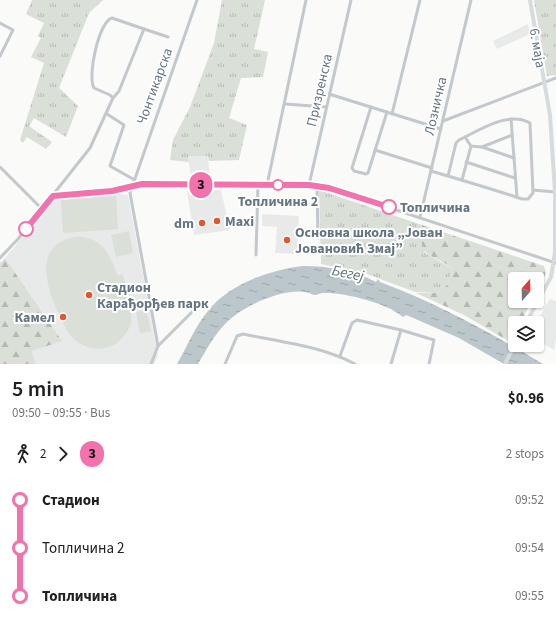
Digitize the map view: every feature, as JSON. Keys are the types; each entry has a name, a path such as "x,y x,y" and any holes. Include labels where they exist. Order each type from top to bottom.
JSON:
{"street":[{"name":"Чонтикарска","path":"158,346 130,199 131,186 197,0"},
{"path":"267,185 306,0"},
{"name":"Призренска","path":"309,185 351,0"},
{"path":"392,114 420,0"},
{"name":"Лозничка","path":"420,217 471,0"},
{"name":"6. маја","path":"530,0 550,115 556,211 555,263 549,282 530,316"},
{"path":"113,98 110,95 97,91 92,86 92,59 105,22 109,19 115,18 168,37"},
{"path":"0,24 13,30 0,56"},
{"path":"0,258 53,196 90,148 113,98 122,85 144,28"},
{"path":"443,122 544,81 556,78"},
{"path":"329,94 440,129"},
{"path":"285,104 326,107"},
{"path":"371,108 352,168 366,174 368,173 387,112"},
{"path":"106,114 121,122 124,126 110,166 133,179"},
{"path":"375,150 432,169 448,176 528,199 533,195 530,125 524,120 511,119 501,121 465,137 456,143 448,176"},
{"path":"511,119 517,197"},
{"path":"482,147 512,136"},
{"path":"465,137 471,146"},
{"path":"471,146 482,147 514,158"},
{"path":"462,180 471,146"},
{"path":"466,162 515,178"},
{"path":"0,167 42,209"},
{"path":"53,196 112,191 142,184 317,186 420,217 555,263"},
{"path":"256,255 258,185"},
{"path":"317,186 318,238"},
{"path":"533,190 555,192"},
{"path":"151,364 158,346 196,308"},
{"path":"340,356 352,322 359,320 402,330 434,340 429,364"},
{"path":"391,364 402,330"},
{"path":"225,364 237,336 243,334 320,350 340,356 355,364"},
{"path":"505,364 511,352"}],"shaded area":[{"path":"528,24 530,34 497,49 493,41"},
{"path":"188,156 208,156 210,179 191,177"},
{"path":"221,190 230,230 194,235 187,191"},
{"path":"118,194 128,195 158,356 154,364 36,364 32,351 62,341 5,258 56,197"},
{"name":"Основна школа „Јован Јовановић Змај”","path":"262,214 299,216 297,254 275,253 277,227 262,226"},
{"path":"550,299 556,301 556,339 554,350 544,344 544,316 540,316"}],"green space":[{"path":"32,0 103,0 89,13 59,88 78,106 66,137 34,118 29,126 52,142 46,149 27,137 23,143 20,140 44,63 31,57 41,38 38,36 44,23 26,14"},
{"path":"222,0 265,0 254,49 268,52 263,77 241,78 229,118 247,125 239,160 209,161 208,156 188,156 189,162 170,160 173,140 190,107 214,43"},
{"path":"534,0 556,0 556,75 547,76"},
{"path":"319,190 422,225 421,237 425,253 453,269 447,285 438,293 415,292 367,274 321,264"},
{"path":"116,196 118,229 63,233 61,200"},
{"path":"422,225 544,266 546,273 544,277 544,272 508,272 508,308 528,308 524,316 508,316 508,341 464,315 416,293 438,293 447,285 453,269 427,254 422,245"},
{"path":"129,231 133,253 116,257 111,235"},
{"name":"Стадион Карађорђев парк","path":"75,237 92,239 98,243 108,254 118,276 122,274 126,285 123,286 130,305 130,325 128,331 123,337 112,346 98,349 84,346 78,342 72,337 65,327 52,297 46,265 49,255 54,247 62,241"},
{"path":"5,258 62,341 32,351 36,364 0,364 0,263"},
{"path":"146,310 151,331 140,333 136,312"}],"water":[{"name":"Бегеј","path":"303,266 322,267 358,274 376,282 378,279 380,282 443,309 503,341 508,344 508,352 522,352 543,364 504,364 459,338 406,315 403,317 387,307 365,299 332,293 314,295 305,292 294,292 269,298 246,308 223,326 198,364 177,364 203,317 217,301 227,293 251,280 290,268"}],"bus line":[{"name":"3","path":"26,229 53,196 120,190 142,184 309,185 329,188 389,207"}],"place":[{"name":"Топличина 2","path":"278,185"},
{"name":"Топличина","path":"389,207"},
{"name":"Maxi","path":"217,221"},
{"name":"dm","path":"202,223"},
{"name":"Основна школа „Јован Јовановић Змај”","path":"287,240"},
{"name":"Стадион Карађорђев парк","path":"89,295"},
{"name":"Камел","path":"63,317"}]}
